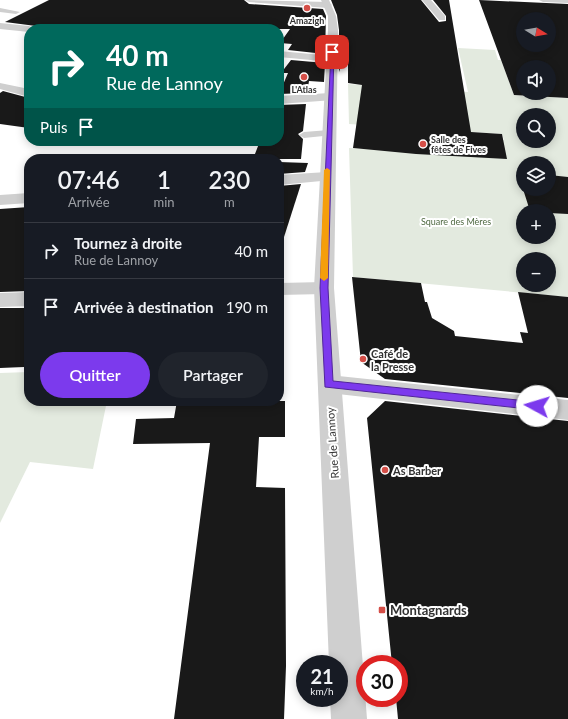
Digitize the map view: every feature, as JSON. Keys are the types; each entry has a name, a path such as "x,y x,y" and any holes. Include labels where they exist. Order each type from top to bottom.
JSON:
{"street":[{"path":"248,0 327,3"},
{"path":"426,0 442,18"},
{"path":"543,0 564,1"},
{"name":"Rue de Lannoy","path":"327,3 333,25 324,288 348,719"},
{"path":"0,26 24,28"},
{"path":"284,54 332,59"},
{"path":"0,86 24,92"},
{"path":"284,100 330,97"},
{"path":"284,180 327,177"},
{"path":"0,200 24,198"},
{"path":"284,289 324,288"},
{"path":"0,300 24,299"},
{"path":"329,384 568,410"}],"lane":[{"path":"0,10 16,12"},
{"path":"304,135 329,133"}],"green space":[{"name":"Square des Mères","path":"458,48 495,50 498,60 501,60 514,95 516,95 516,100 556,100 556,97 568,98 568,297 353,277 349,148 367,149 504,140 502,134 349,124 348,84 468,92"},
{"path":"24,372 24,406 106,406 93,469 30,462 0,523 0,373"}],"building":[{"path":"49,0 244,0 249,4 323,9 326,16 325,54 288,50 292,44 284,43 284,37 290,29 284,29 284,24 24,24 5,22"},
{"path":"331,0 421,0 439,22 446,21 446,16 433,0 449,0 471,132 502,134 507,159 416,154 353,148 362,85 348,83 348,44 339,72 339,30 337,15"},
{"path":"479,0 568,4 568,98 556,97 556,60 516,60 516,95 514,95"},
{"path":"291,60 325,63 324,82 309,81 307,93 284,94 284,82 288,73 284,73 284,69"},
{"path":"3,91 24,97 24,127 0,124 0,93"},
{"path":"306,104 303,131 298,134 303,139 301,159 284,159 284,154 255,154 258,146 284,146 284,105"},
{"path":"284,162 308,163 305,172 284,174"},
{"path":"556,176 568,177 568,214 556,213 556,204 528,204 525,196 556,196"},
{"path":"301,184 284,237 284,186"},
{"path":"24,207 24,291 0,292 0,209"},
{"path":"352,277 421,283 425,302 427,302 432,318 454,331 455,336 523,343 520,332 528,333 518,292 568,297 568,398 385,379 361,362"},
{"path":"0,308 24,308 24,367 0,368"},
{"path":"285,401 285,437 259,437 256,487 285,488 286,666 284,719 174,719 210,443 133,444 136,419 174,418 176,406 284,406"},
{"path":"385,401 568,421 568,719 398,719 397,707 408,707 408,655 391,655 367,418"}],"slow traffic":[{"path":"324,278 327,170"}],"place":[{"name":"Amazigh","path":"307,8"},
{"name":"L'Atlas","path":"304,77"},
{"name":"Salle des fêtes de Fives","path":"423,144"},
{"name":"Café de la Presse","path":"363,359"},
{"name":"As Barber","path":"385,470"},
{"name":"Montagnards","path":"382,610"}],"route":[{"path":"332,52 330,127 326,192 324,288 329,384 537,406"}]}
